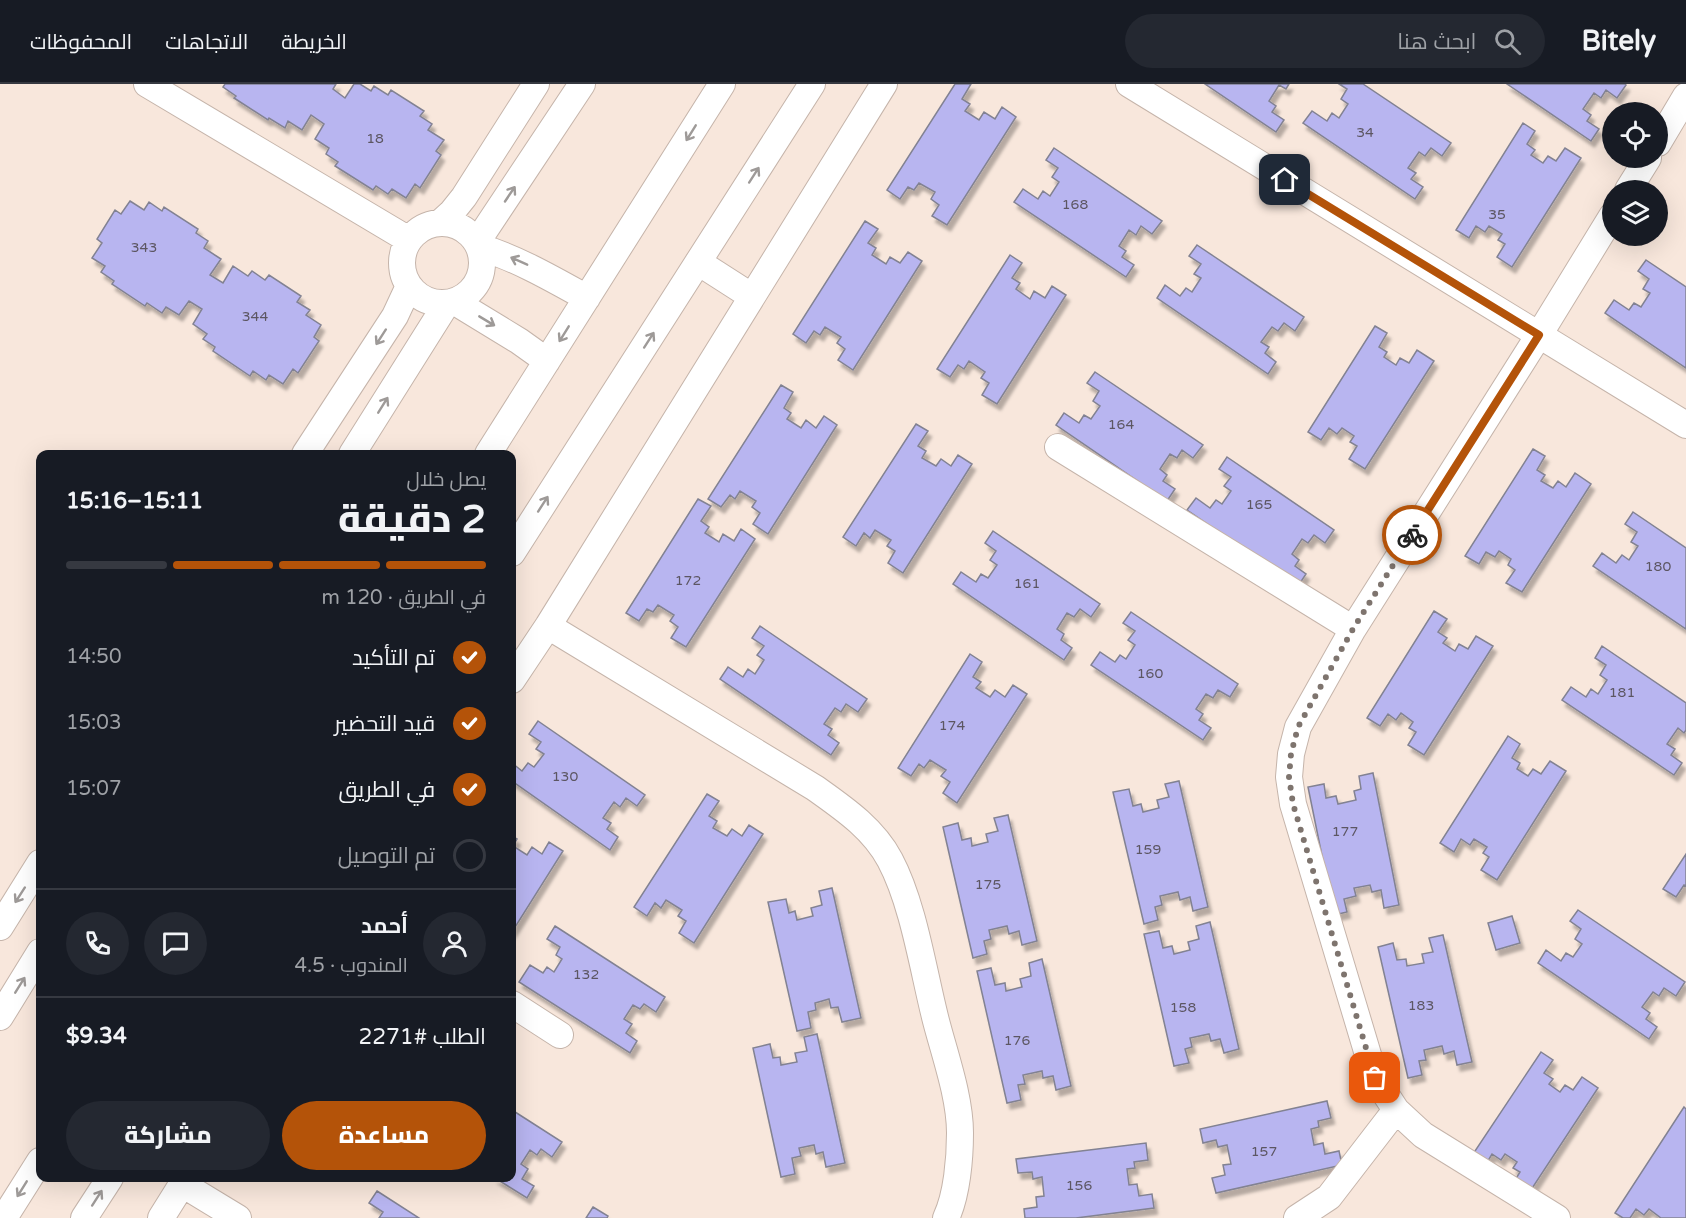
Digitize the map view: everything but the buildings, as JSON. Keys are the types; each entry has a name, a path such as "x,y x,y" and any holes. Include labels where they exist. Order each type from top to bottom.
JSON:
{"street":[{"path":"147,84 409,240"},
{"path":"441,222 464,197 536,84"},
{"path":"478,245 582,84"},
{"path":"491,450 722,84"},
{"path":"516,547 812,84"},
{"path":"516,674 884,84"},
{"path":"1129,84 1686,425"},
{"path":"1668,126 1686,96"},
{"path":"441,222 462,227 471,234 483,258 479,280 465,297 451,302 425,300 409,286 402,263 409,240 418,231 441,222"},
{"path":"1557,1218 1423,1135 1396,1110 1375,1078 1293,804 1289,777 1291,754 1298,727 1353,629 1602,232"},
{"path":"478,245 531,266 587,298"},
{"path":"698,262 751,296"},
{"path":"308,450 395,316 409,286"},
{"path":"451,302 519,341 547,361"},
{"path":"355,450 451,302"},
{"path":"1058,447 1353,629"},
{"path":"548,626 815,788 870,831 890,859 906,898 954,1090 960,1131 957,1173 948,1217"},
{"path":"0,927 36,869"},
{"path":"0,1017 36,958"},
{"path":"516,1007 560,1035"},
{"path":"1298,1218 1329,1197 1396,1110"},
{"path":"4,1218 36,1167"},
{"path":"84,1218 107,1182"},
{"path":"161,1218 183,1182"},
{"path":"185,1182 238,1218"}],"way so far":[{"path":"1375,1078 1293,804 1289,777 1291,754 1298,727 1353,629 1412,535"}],"route":[{"path":"1285,180 1539,335 1412,535"}]}
